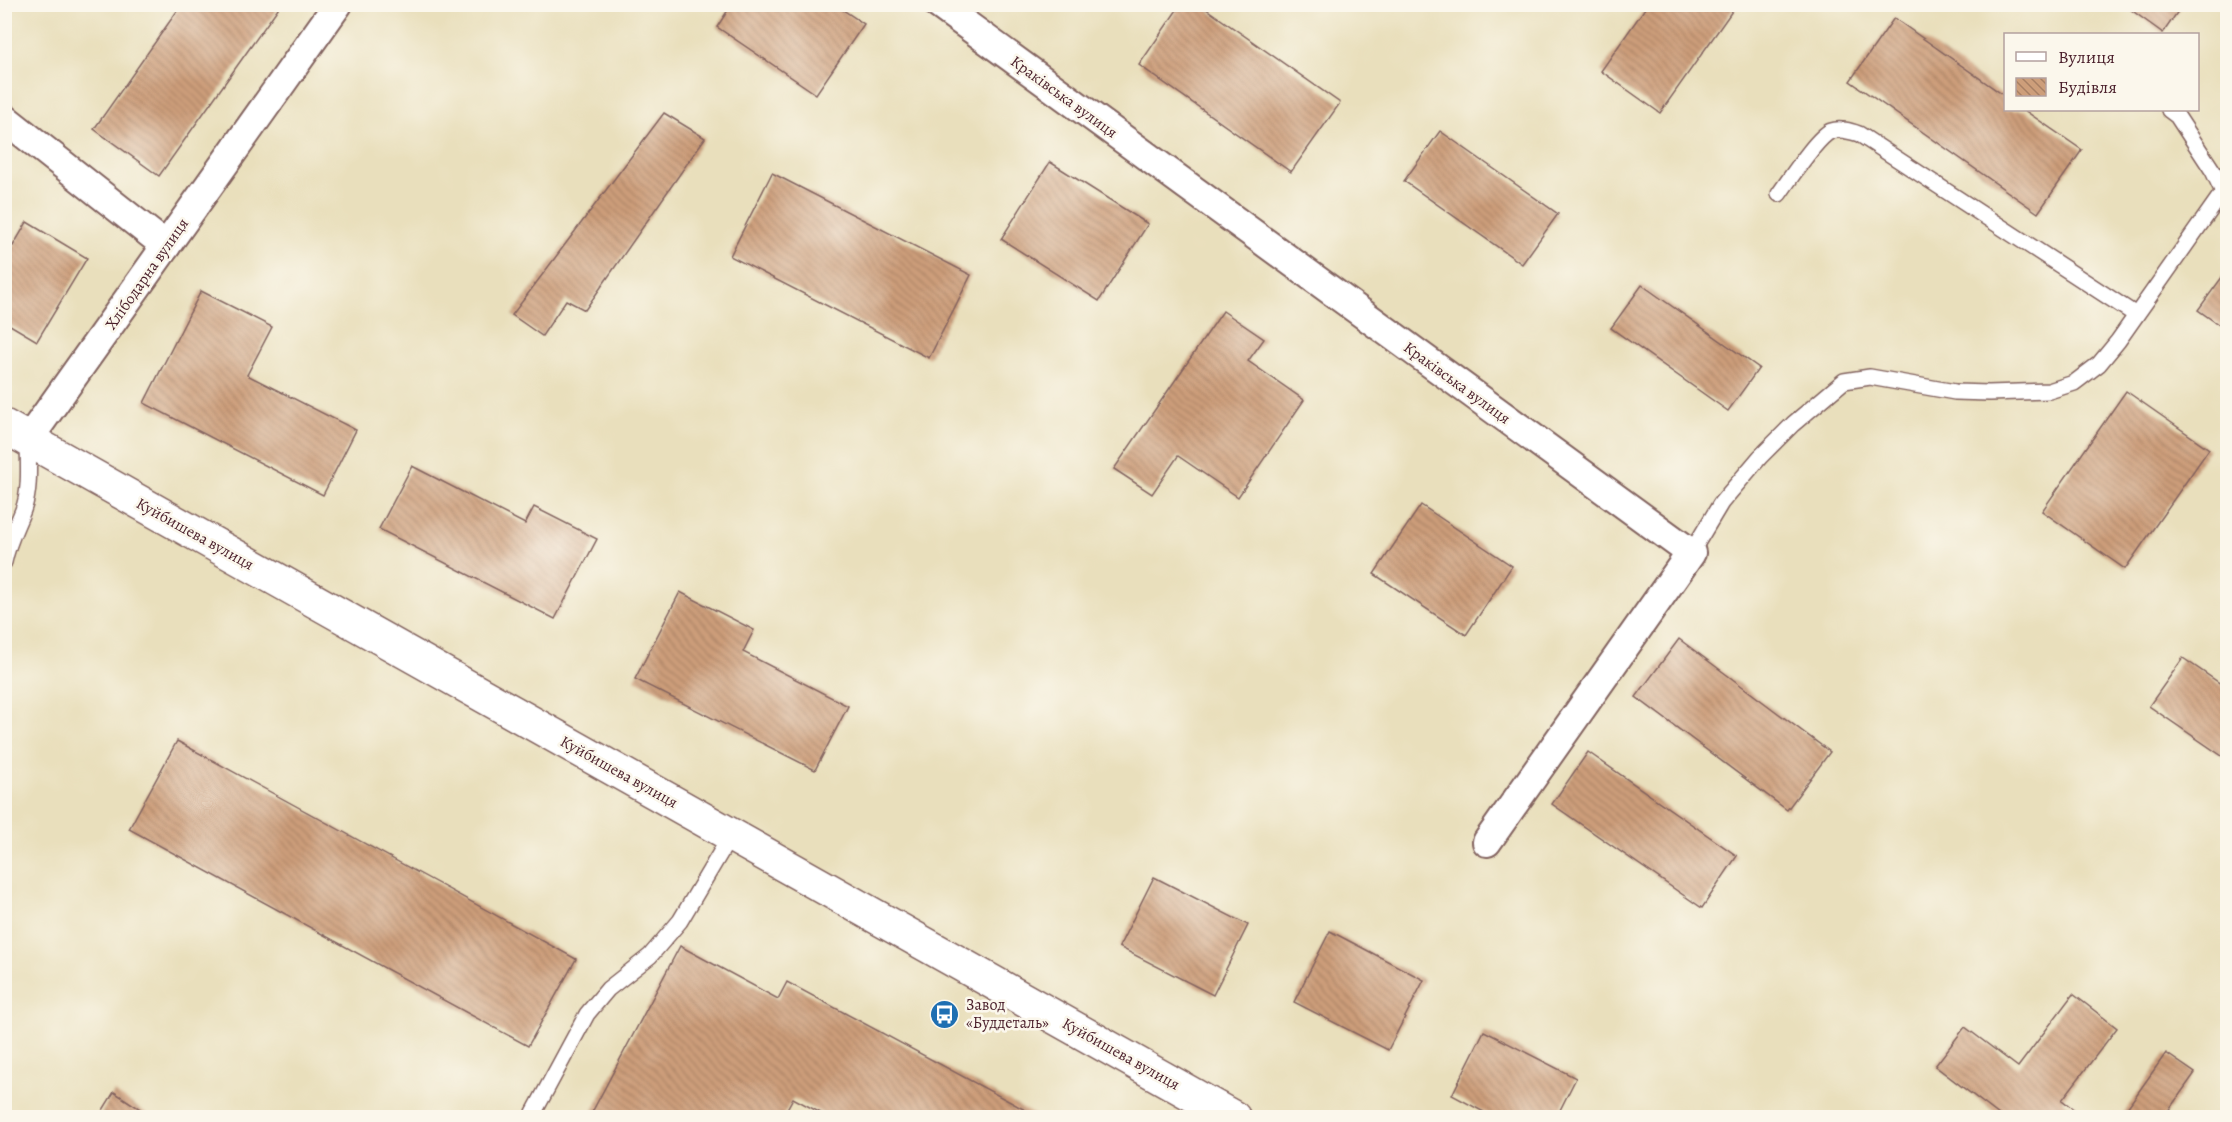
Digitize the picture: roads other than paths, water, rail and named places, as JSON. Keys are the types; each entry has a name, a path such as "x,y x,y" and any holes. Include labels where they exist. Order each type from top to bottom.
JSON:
{"main road":[{"name":"Куйбишева вулиця","path":"16,433 1234,1118"}],"street":[{"name":"Хлібодарна вулиця","path":"16,433 166,246 338,4"},
{"name":"Краківська вулиця","path":"938,4 1691,553"},
{"path":"4,118 166,246"},
{"path":"1487,842 1691,553"}],"lane":[{"path":"1691,553 1721,503 1760,457 1793,424 1844,381 1870,377 1956,392 2049,391 2074,383 2099,364 2118,342 2225,193 2177,116 2170,111"},
{"path":"1779,194 1819,141 1831,132 1844,129 1859,134 2136,315"},
{"path":"4,562 11,534 24,508 28,481 16,433"},
{"path":"531,1118 587,1014 608,989 650,956 680,921 731,835"}],"place":[{"name":"Завод «Буддеталь»","path":"945,1014"}]}
